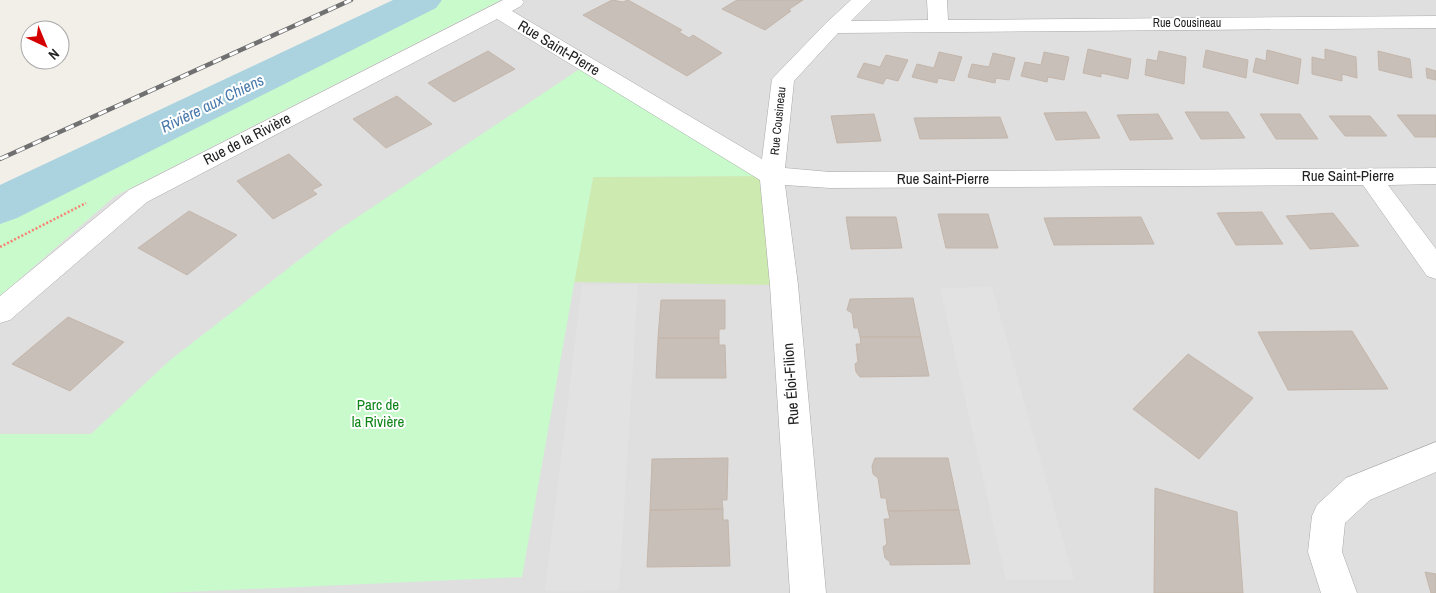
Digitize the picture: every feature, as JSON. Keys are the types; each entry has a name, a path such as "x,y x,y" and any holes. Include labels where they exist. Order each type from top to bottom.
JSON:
{"street":[{"name":"Rue Cousineau","path":"772,176 783,79 833,26 862,0"},
{"path":"937,0 938,24"},
{"name":"Rue Saint-Pierre","path":"508,5 772,176 830,180 1436,176"},
{"name":"Rue de la Rivière","path":"0,312 138,196 508,5"},
{"name":"Rue Cousineau","path":"833,26 1436,22"},
{"name":"Rue Éloi-Filion","path":"772,176 784,285 808,593"},
{"path":"1370,176 1436,269"},
{"path":"1339,593 1325,552 1329,516 1358,489 1436,457"}],"shaded area":[{"path":"501,0 1436,0 1436,593 0,593 0,290 115,196"},
{"path":"638,284 619,590 545,591 582,285"},
{"path":"992,287 1074,580 1006,580 940,288"}],"green space":[{"path":"424,0 501,0 115,196 0,296 0,210"},
{"name":"Parc de la Rivière","path":"587,64 772,176 593,177 522,577 163,593 0,593 0,434 91,434 169,361 335,232"},
{"path":"772,176 784,285 574,282 593,177"}],"building":[{"path":"612,0 623,2 628,0 682,30 679,32 689,38 693,35 722,53 687,76 583,15"},
{"path":"737,0 803,0 765,30 722,9"},
{"path":"1088,49 1131,59 1128,79 1101,73 1101,77 1083,73"},
{"path":"1325,49 1356,57 1357,78 1342,74 1342,81 1312,74 1312,57 1325,60"},
{"path":"1206,50 1248,60 1246,78 1203,67"},
{"path":"1267,50 1301,59 1298,84 1253,72 1256,58 1266,61"},
{"path":"488,51 515,69 454,102 428,83"},
{"path":"1159,51 1186,57 1184,84 1145,75 1147,59 1157,61"},
{"path":"1378,51 1410,59 1412,78 1379,70"},
{"path":"939,52 962,57 954,81 938,78 937,83 912,77 917,64 934,68"},
{"path":"1044,52 1069,57 1064,80 1048,77 1047,82 1021,76 1025,62 1041,65"},
{"path":"993,53 1015,58 1009,80 996,78 995,83 968,77 972,64 989,67"},
{"path":"886,55 908,60 898,81 886,78 883,84 857,77 864,63 880,67"},
{"path":"1426,68 1436,71 1436,80 1427,78"},
{"path":"397,96 432,124 386,148 353,119"},
{"path":"1086,112 1100,138 1056,140 1044,113"},
{"path":"1185,112 1228,112 1245,138 1201,139"},
{"path":"874,114 881,141 837,143 831,116"},
{"path":"1158,114 1173,139 1130,140 1117,115"},
{"path":"1260,114 1300,114 1318,139 1276,139"},
{"path":"1397,115 1436,115 1436,137 1415,137"},
{"path":"1329,116 1370,116 1387,136 1345,136"},
{"path":"1000,117 1008,138 920,139 914,118"},
{"path":"289,154 322,185 312,190 317,194 273,219 237,181"},
{"path":"189,211 237,235 187,275 138,248"},
{"path":"1262,212 1283,244 1236,245 1217,213"},
{"path":"1333,213 1359,246 1310,249 1286,216"},
{"path":"938,214 988,214 998,248 946,248"},
{"path":"846,217 896,217 902,248 851,249"},
{"path":"1141,217 1154,244 1054,245 1044,218"},
{"path":"913,298 921,337 860,337 858,328 854,328 852,313 847,310 850,299"},
{"path":"661,300 725,300 725,329 719,329 719,338 658,338"},
{"path":"68,317 124,342 70,391 12,364"},
{"path":"1352,331 1388,389 1288,390 1258,332"},
{"path":"860,337 921,337 929,376 860,377 856,372 855,364 858,362 856,344 861,344"},
{"path":"658,338 719,338 719,345 725,345 726,378 656,378"},
{"path":"1188,354 1253,398 1199,459 1133,409"},
{"path":"728,458 727,500 722,500 723,509 650,510 652,459"},
{"path":"875,458 948,458 959,510 888,511 886,498 881,498 878,478 873,474 872,466"},
{"path":"1155,488 1237,512 1243,593 1154,593"},
{"path":"723,509 723,520 728,520 730,566 647,567 650,510"},
{"path":"959,510 970,564 890,565 890,562 885,558 883,547 887,544 884,519 890,519 888,511"},
{"path":"1425,572 1436,574 1436,593 1431,593"}],"waterway":[{"name":"Rivière aux Chiens","path":"0,206 423,0"}],"railway":[{"path":"0,159 351,0"}]}
